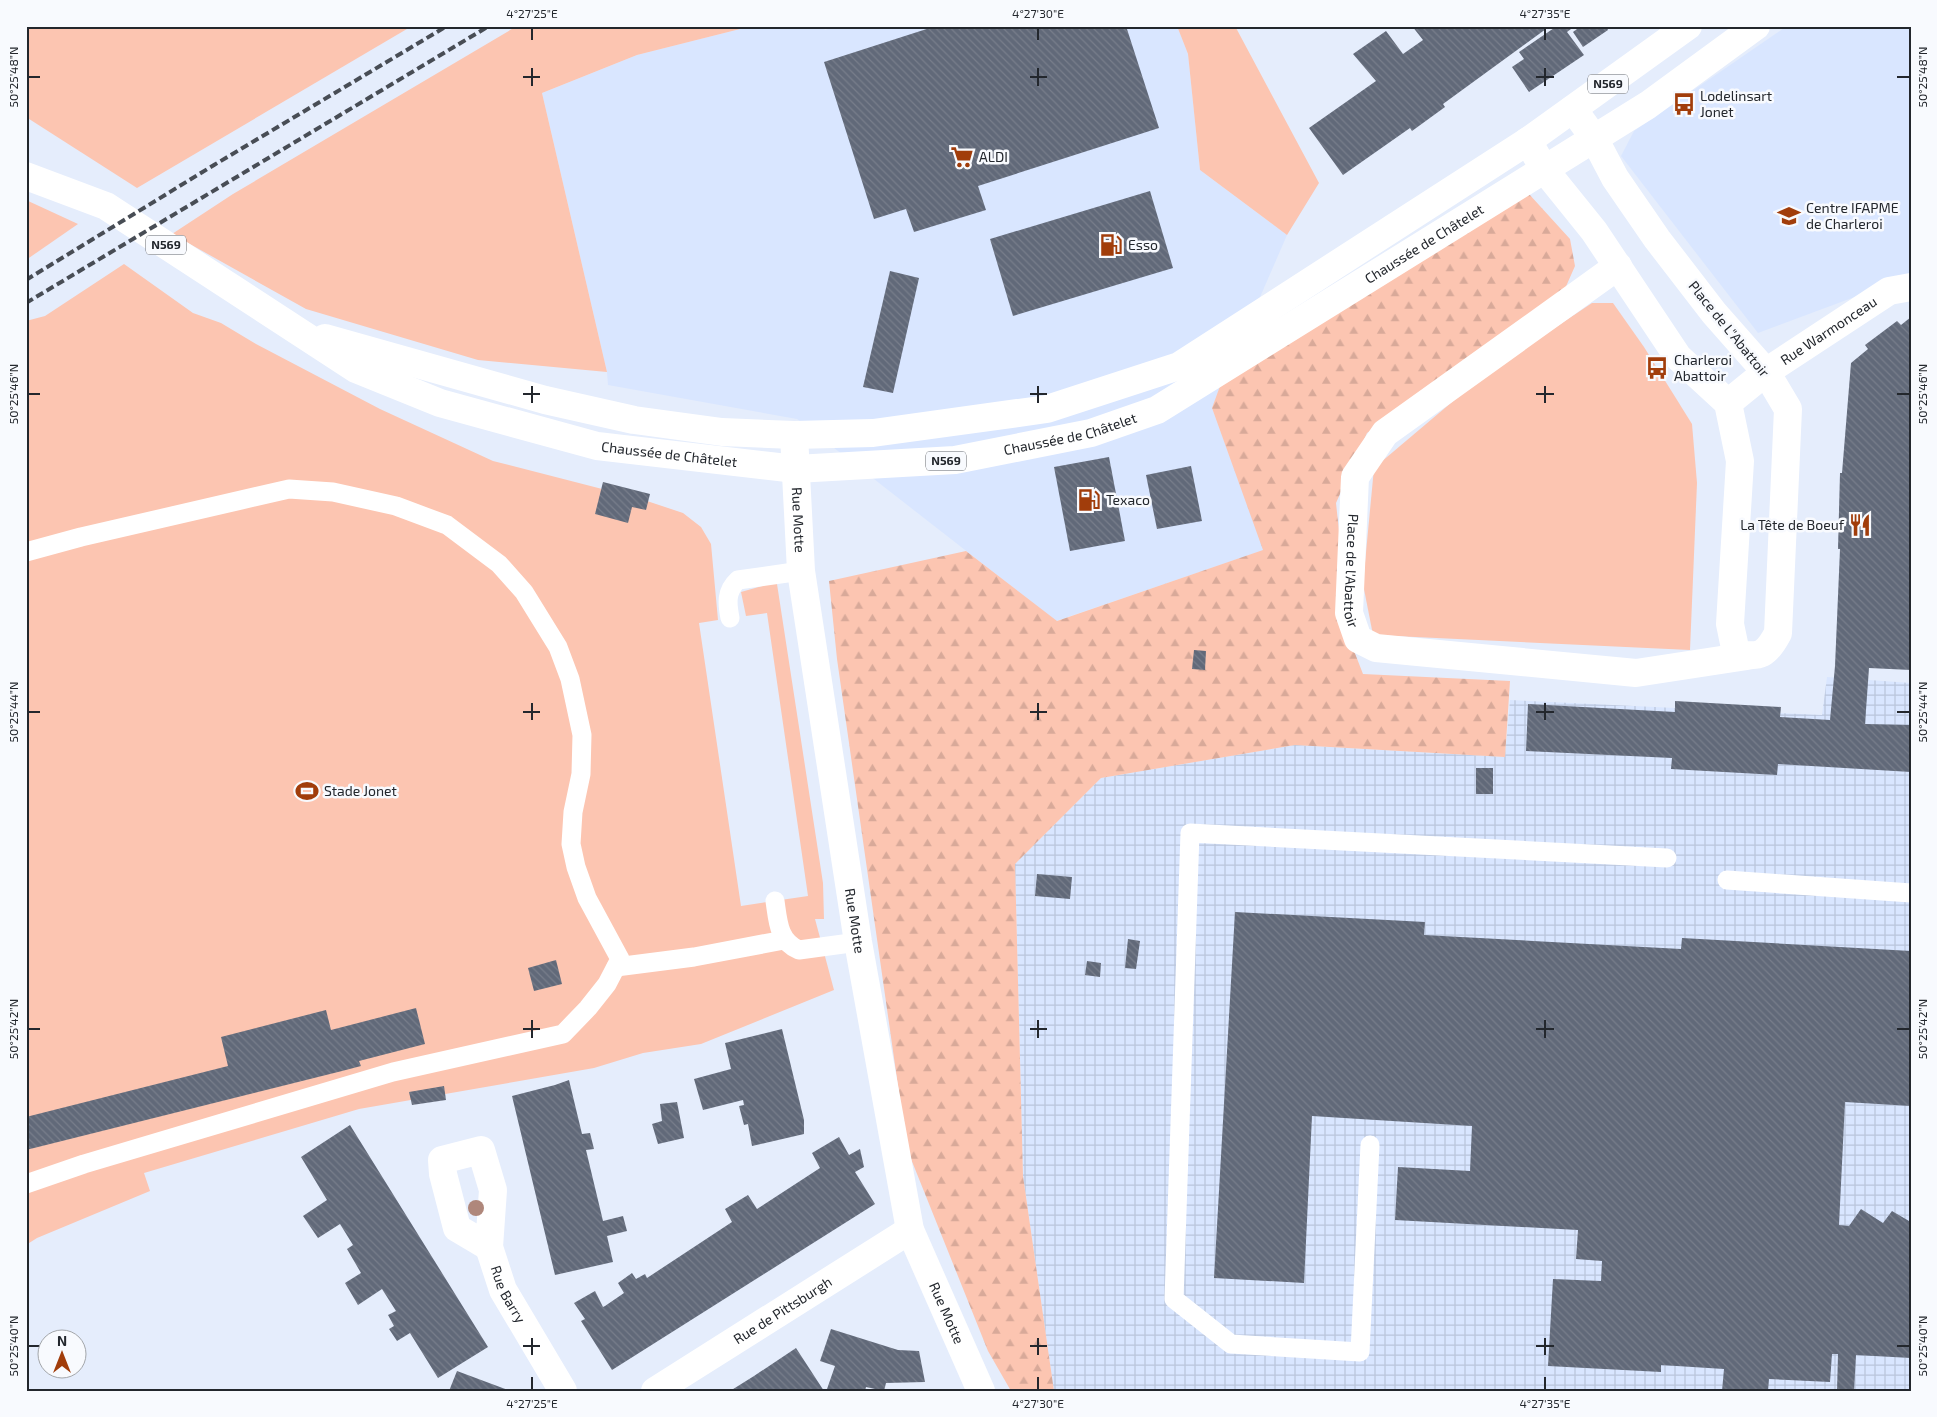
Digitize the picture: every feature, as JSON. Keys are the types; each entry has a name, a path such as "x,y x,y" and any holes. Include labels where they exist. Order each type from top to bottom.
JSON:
{"street":[{"name":"Chaussée de Châtelet","path":"297,330 545,400 634,420 722,432 794,435 873,434 1047,409 1179,366 1528,141 1688,26"},
{"name":"Chaussée de Châtelet","path":"26,176 106,206 356,369 440,403 597,446 796,470 955,460 1091,434 1157,410 1648,105 1756,26"},
{"name":"Place de L\"Abattoir","path":"1573,109 1594,138 1615,178 1658,239 1714,314 1766,372 1788,409 1778,633 1770,648 1752,657 1746,656"},
{"path":"1528,141 1544,169 1594,231 1678,358 1728,403 1740,462 1730,624 1736,653 1746,656"},
{"name":"Place de l'Abattoir","path":"1618,266 1385,433 1355,478 1349,613 1358,639 1376,648 1636,673 1746,656"},
{"name":"Rue Warmonceau","path":"1728,403 1766,372 1889,291 1911,287"},
{"name":"Rue Motte","path":"794,435 801,570 858,942 910,1230 981,1391"},
{"name":"Rue de Pittsburgh","path":"655,1391 910,1230"},
{"name":"Rue Barry","path":"489,1248 503,1290 563,1391"}],"lane":[{"path":"26,552 81,537 289,489 333,492 396,506 447,525 499,564 524,592 558,647 570,679 582,735 581,774 573,812 571,844 576,867 587,898 620,959 607,984 564,1034 393,1072 93,1161 26,1184"},
{"path":"730,618 728,596 738,580 801,570"},
{"path":"1370,1145 1360,1352 1231,1344 1174,1300 1190,833 1667,858"},
{"path":"1727,880 1911,893"},
{"path":"775,901 779,926 784,940 791,947 799,950 858,942"},
{"path":"616,967 694,957 784,940"}],"shaded area":[{"path":"752,26 823,26 825,30 836,26 1177,26 1188,54 1200,170 1287,235 1212,408 1264,550 1056,621 797,419 608,385 607,372 542,93 637,55"},
{"name":"Centre IFAPME de Charleroi","path":"1787,26 1911,26 1911,276 1758,333 1621,156 1634,131"},
{"path":"1827,677 1911,683 1911,1391 1054,1391 1023,1176 1015,864 1101,778 1295,745 1505,757 1510,700 1822,715"}],"green space":[{"path":"26,26 412,26 137,188 26,117"},
{"path":"517,26 752,26 637,55 542,93 607,372 478,360 306,309 172,234 233,194"},
{"path":"1177,26 1235,26 1319,183 1287,235 1200,170 1188,54"},
{"path":"1529,194 1570,239 1575,266 1564,291 1367,433 1336,503 1351,643 1363,674 1510,681 1505,757 1295,745 1101,778 1015,864 1023,1176 1054,1391 1011,1391 988,1351 907,1149 837,659 829,581 966,551 1057,621 1263,550 1212,408 1227,367"},
{"path":"26,200 78,224 26,260"},
{"name":"Stade Jonet","path":"124,264 193,313 221,323 256,344 380,409 493,461 641,499 683,513 701,527 711,544 718,620 699,623 741,906 808,896 767,613 746,616 741,592 769,584 777,584 823,883 824,919 815,919 834,990 701,1044 643,1053 594,1068 359,1109 144,1173 150,1191 37,1238 26,1245 26,321 45,316"},
{"path":"1592,303 1613,303 1644,347 1692,424 1697,483 1690,650 1373,635 1363,584 1374,468 1484,375"}],"building":[{"name":"ALDI","path":"936,26 1126,26 1159,128 978,186 986,210 914,232 906,209 874,219 824,62"},
{"path":"1412,26 1550,26 1443,104 1445,107 1412,131 1410,128 1343,175 1309,128 1376,81 1353,54 1386,31 1403,54 1423,40"},
{"path":"1557,26 1575,26 1567,32 1584,55 1529,92 1512,67 1524,59 1519,52"},
{"path":"1581,26 1606,26 1608,30 1583,47 1573,32"},
{"name":"Esso","path":"1150,191 1173,268 1013,316 990,239"},
{"path":"890,271 919,278 893,393 863,387"},
{"path":"1911,317 1911,670 1869,668 1865,724 1911,725 1911,772 1778,764 1777,775 1671,769 1672,758 1526,751 1528,704 1675,712 1675,701 1781,707 1780,717 1830,720 1835,666 1840,549 1838,549 1840,473 1842,473 1851,363 1868,349 1865,345 1897,321 1901,325"},
{"name":"Texaco","path":"1109,457 1125,541 1070,551 1054,467"},
{"path":"1191,466 1202,521 1157,529 1146,475"},
{"path":"603,482 650,494 646,510 632,507 628,523 595,514"},
{"path":"1194,650 1206,651 1205,670 1192,669"},
{"path":"1476,768 1493,768 1493,794 1476,794"},
{"path":"1037,874 1072,877 1070,899 1035,896"},
{"path":"1235,912 1425,922 1424,935 1681,949 1682,938 1911,951 1911,1106 1845,1102 1839,1225 1849,1226 1861,1209 1883,1223 1892,1211 1909,1221 1911,1219 1911,1358 1856,1355 1854,1391 1837,1391 1838,1354 1832,1354 1830,1382 1769,1379 1768,1391 1722,1391 1724,1369 1661,1365 1661,1372 1548,1366 1553,1279 1601,1281 1602,1261 1576,1259 1578,1230 1395,1220 1398,1167 1470,1171 1472,1126 1312,1116 1304,1283 1214,1278"},
{"path":"1128,939 1140,941 1136,969 1125,968"},
{"path":"556,960 562,984 534,991 528,968"},
{"path":"1087,961 1101,963 1100,977 1085,975"},
{"path":"416,1008 425,1044 359,1061 361,1066 26,1150 26,1117 228,1066 221,1037 326,1010 331,1030"},
{"path":"782,1029 804,1120 804,1134 752,1146 748,1124 744,1125 739,1106 744,1105 743,1100 703,1110 694,1079 731,1069 725,1043"},
{"path":"569,1080 582,1134 590,1133 594,1149 586,1150 603,1221 623,1216 627,1231 607,1236 613,1262 555,1275 512,1096"},
{"path":"444,1086 446,1100 412,1105 409,1092"},
{"path":"677,1102 684,1138 658,1144 652,1124 662,1121 660,1104"},
{"path":"350,1125 488,1347 438,1378 410,1333 397,1341 389,1329 394,1326 388,1315 396,1311 382,1289 358,1305 345,1283 361,1273 347,1249 353,1245 340,1224 318,1238 303,1216 327,1200 301,1157"},
{"path":"839,1137 849,1155 860,1149 864,1167 855,1172 875,1204 612,1370 581,1321 585,1319 574,1303 595,1291 603,1307 605,1306 624,1293 618,1283 632,1273 636,1279 645,1274 647,1278 732,1222 725,1209 748,1195 757,1209 820,1168 812,1153"},
{"path":"831,1329 898,1350 919,1351 925,1382 886,1383 884,1391 866,1387 865,1391 833,1391 827,1389 835,1366 820,1361"},
{"path":"796,1348 824,1391 730,1391 754,1376"},
{"path":"457,1371 511,1391 449,1391"}],"railway":[{"path":"26,280 447,26"},
{"path":"26,303 489,26"}],"place":[{"name":"Lodelinsart Jonet","path":"1684,104"},
{"name":"ALDI","path":"962,157"},
{"name":"Centre IFAPME de Charleroi","path":"1789,216"},
{"name":"Esso","path":"1111,245"},
{"name":"Charleroi Abattoir","path":"1657,368"},
{"name":"Texaco","path":"1089,500"},
{"name":"La Tête de Boeuf","path":"1860,525"},
{"name":"Stade Jonet","path":"307,791"}]}
